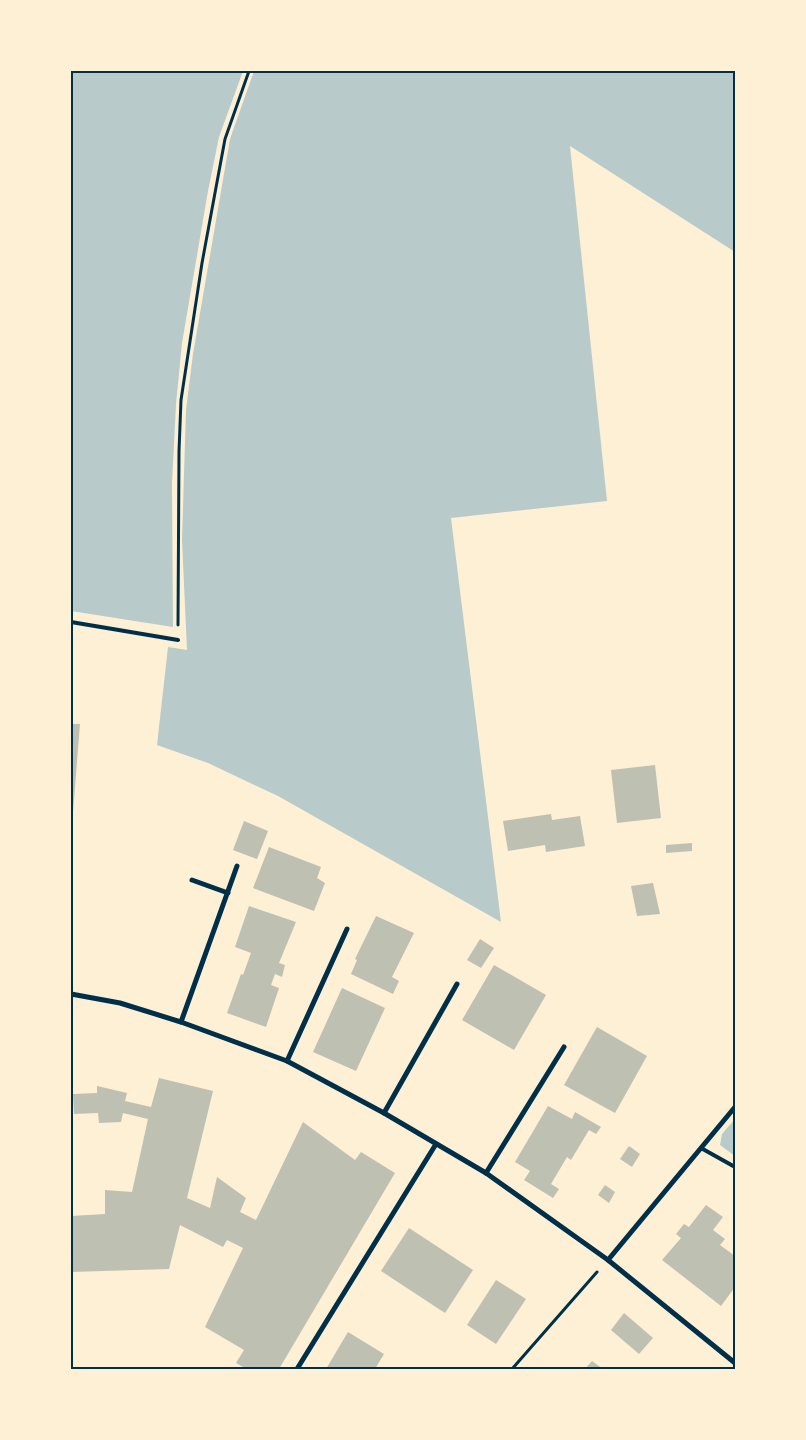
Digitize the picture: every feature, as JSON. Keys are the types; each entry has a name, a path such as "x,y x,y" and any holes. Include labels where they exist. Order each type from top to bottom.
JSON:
{"street":[{"path":"180,1022 237,866"},
{"path":"192,880 228,893"},
{"path":"287,1062 347,929"},
{"path":"384,1113 458,984"},
{"path":"71,994 120,1003 180,1022 287,1062 384,1113 486,1173 608,1260 735,1363"},
{"path":"486,1173 564,1047"},
{"path":"608,1260 735,1107"},
{"path":"298,1369 436,1144"}],"lane":[{"path":"71,622 178,640"},
{"path":"701,1148 735,1167"}],"path":[{"path":"178,640 181,400 202,263 225,139 249,71"},
{"path":"512,1369 608,1260"}],"shaded area":[{"path":"71,71 243,71 219,137 182,343 176,404 172,483 173,627 71,611"},
{"path":"254,71 735,71 735,252 570,146 607,501 451,518 501,922 278,796 208,763 157,745 168,647 187,650 182,540 186,410 193,354 230,139"},
{"path":"735,1119 735,1156 720,1145 722,1134"}],"building":[{"path":"71,724 80,724 73,812 71,812"},
{"path":"655,765 661,818 617,823 611,770"},
{"path":"551,814 552,820 580,816 585,846 546,852 545,845 508,851 503,821"},
{"path":"244,821 268,831 257,859 233,850"},
{"path":"692,843 692,851 666,853 666,845"},
{"path":"269,847 321,867 317,878 325,883 314,911 253,888"},
{"path":"653,883 660,914 637,916 631,886"},
{"path":"249,906 296,922 279,963 285,965 282,977 275,974 271,985 279,988 266,1027 227,1013 251,953 235,947"},
{"path":"376,916 414,933 392,977 399,981 393,994 351,974 357,960 355,959"},
{"path":"480,939 494,948 481,968 467,960"},
{"path":"494,965 546,995 514,1050 462,1020"},
{"path":"342,988 385,1008 356,1071 313,1052"},
{"path":"597,1027 647,1056 615,1113 564,1085"},
{"path":"159,1078 213,1091 187,1198 210,1208 217,1177 246,1198 240,1212 256,1220 303,1122 355,1160 361,1152 395,1173 279,1369 247,1369 236,1363 244,1350 205,1327 243,1248 227,1240 223,1247 180,1225 169,1269 71,1272 71,1216 105,1214 105,1190 132,1192 148,1119 123,1113 121,1122 99,1123 98,1113 74,1114 73,1094 97,1093 97,1086 127,1093 125,1101 151,1107"},
{"path":"548,1106 572,1119 575,1112 601,1127 596,1134 589,1130 571,1160 567,1157 551,1184 559,1189 553,1198 524,1180 530,1171 515,1162"},
{"path":"629,1146 640,1154 632,1167 620,1159"},
{"path":"605,1185 615,1192 609,1203 598,1195"},
{"path":"706,1205 723,1217 713,1230 725,1239 720,1245 735,1256 735,1287 721,1306 662,1260 681,1238 676,1234 684,1224 689,1227"},
{"path":"409,1228 473,1270 445,1313 381,1271"},
{"path":"496,1280 526,1299 496,1344 467,1325"},
{"path":"624,1313 653,1338 639,1354 611,1330"},
{"path":"348,1332 384,1354 375,1369 326,1369"},
{"path":"592,1361 603,1369 585,1369"}]}
